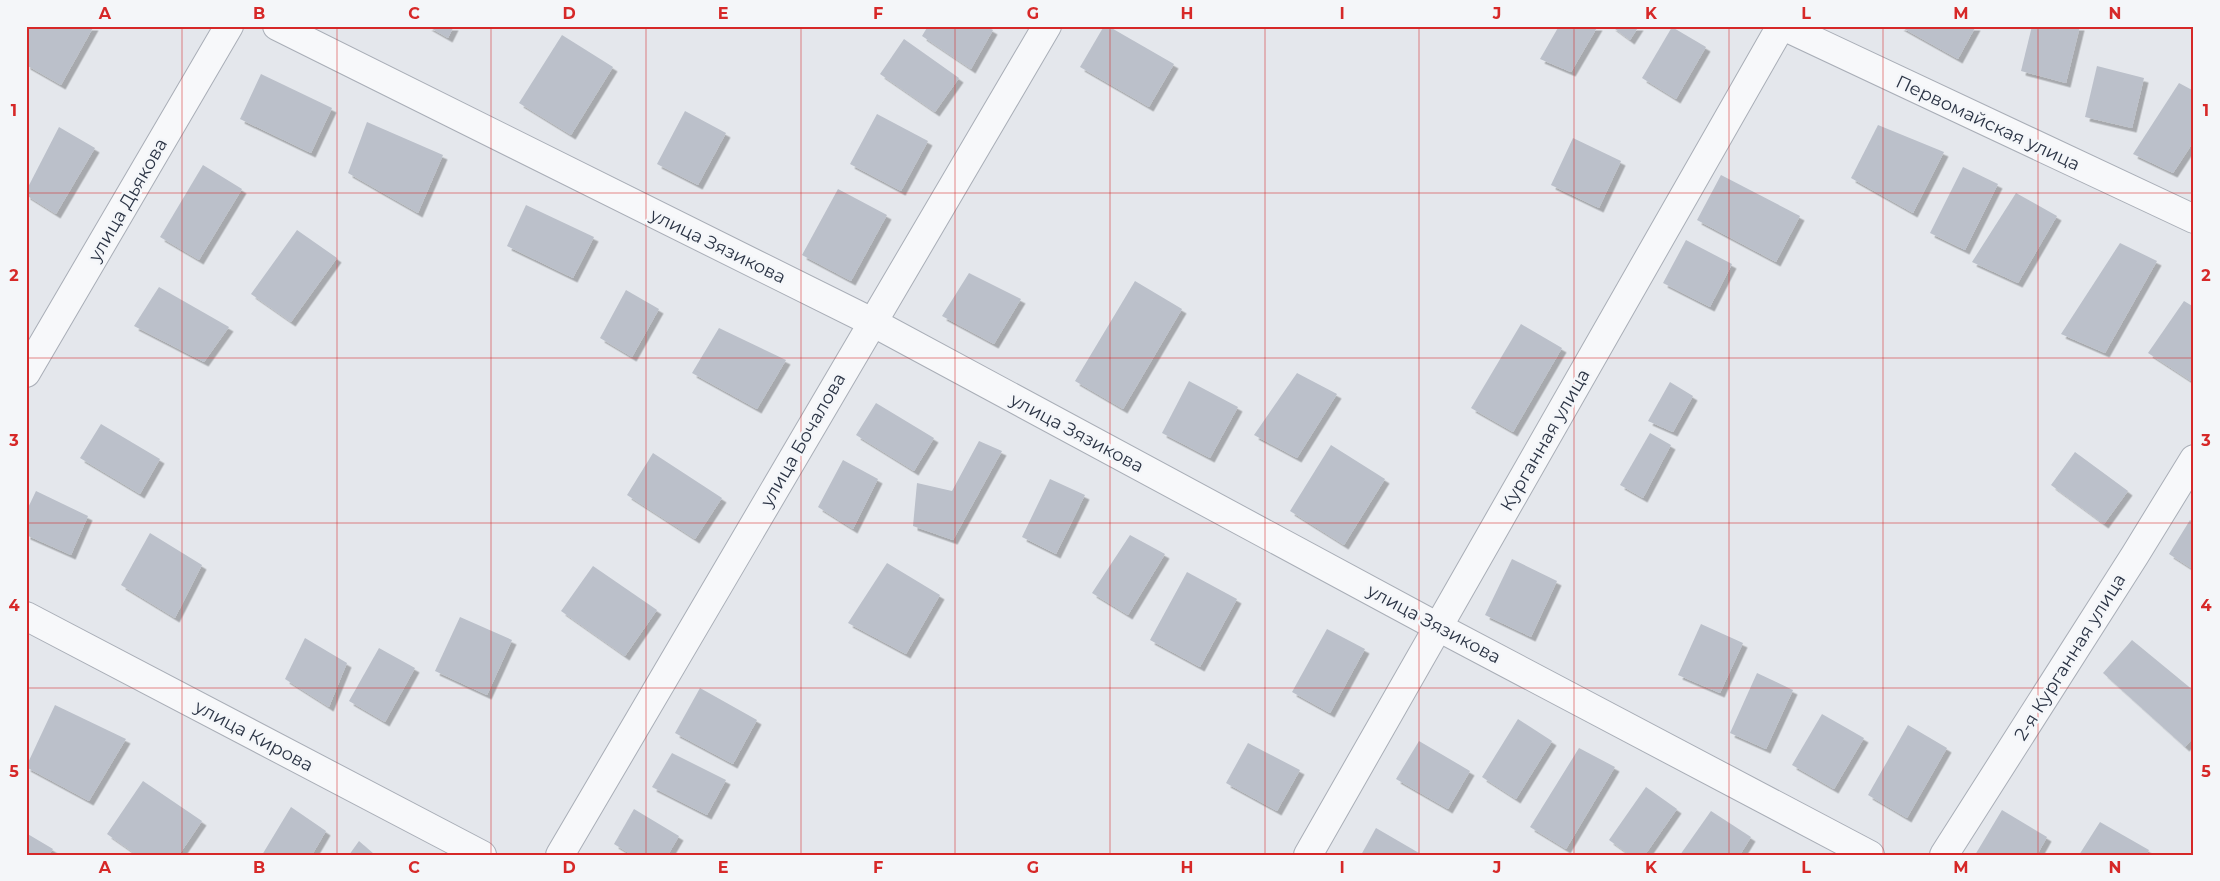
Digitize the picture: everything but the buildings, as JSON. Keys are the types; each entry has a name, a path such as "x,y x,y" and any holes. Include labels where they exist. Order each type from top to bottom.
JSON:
{"street":[{"name":"улица Дьякова","path":"26,373 229,26"},
{"name":"улица Зязикова","path":"277,26 872,322 1438,627 1870,855"},
{"name":"улица Бочалова","path":"560,855 1047,26"},
{"name":"Первомайская улица","path":"1782,26 2194,219"},
{"name":"Курганная улица","path":"1308,855 1782,26"},
{"name":"2-я Курганная улица","path":"1944,855 2194,459"},
{"name":"улица Кирова","path":"26,616 482,855"}]}
